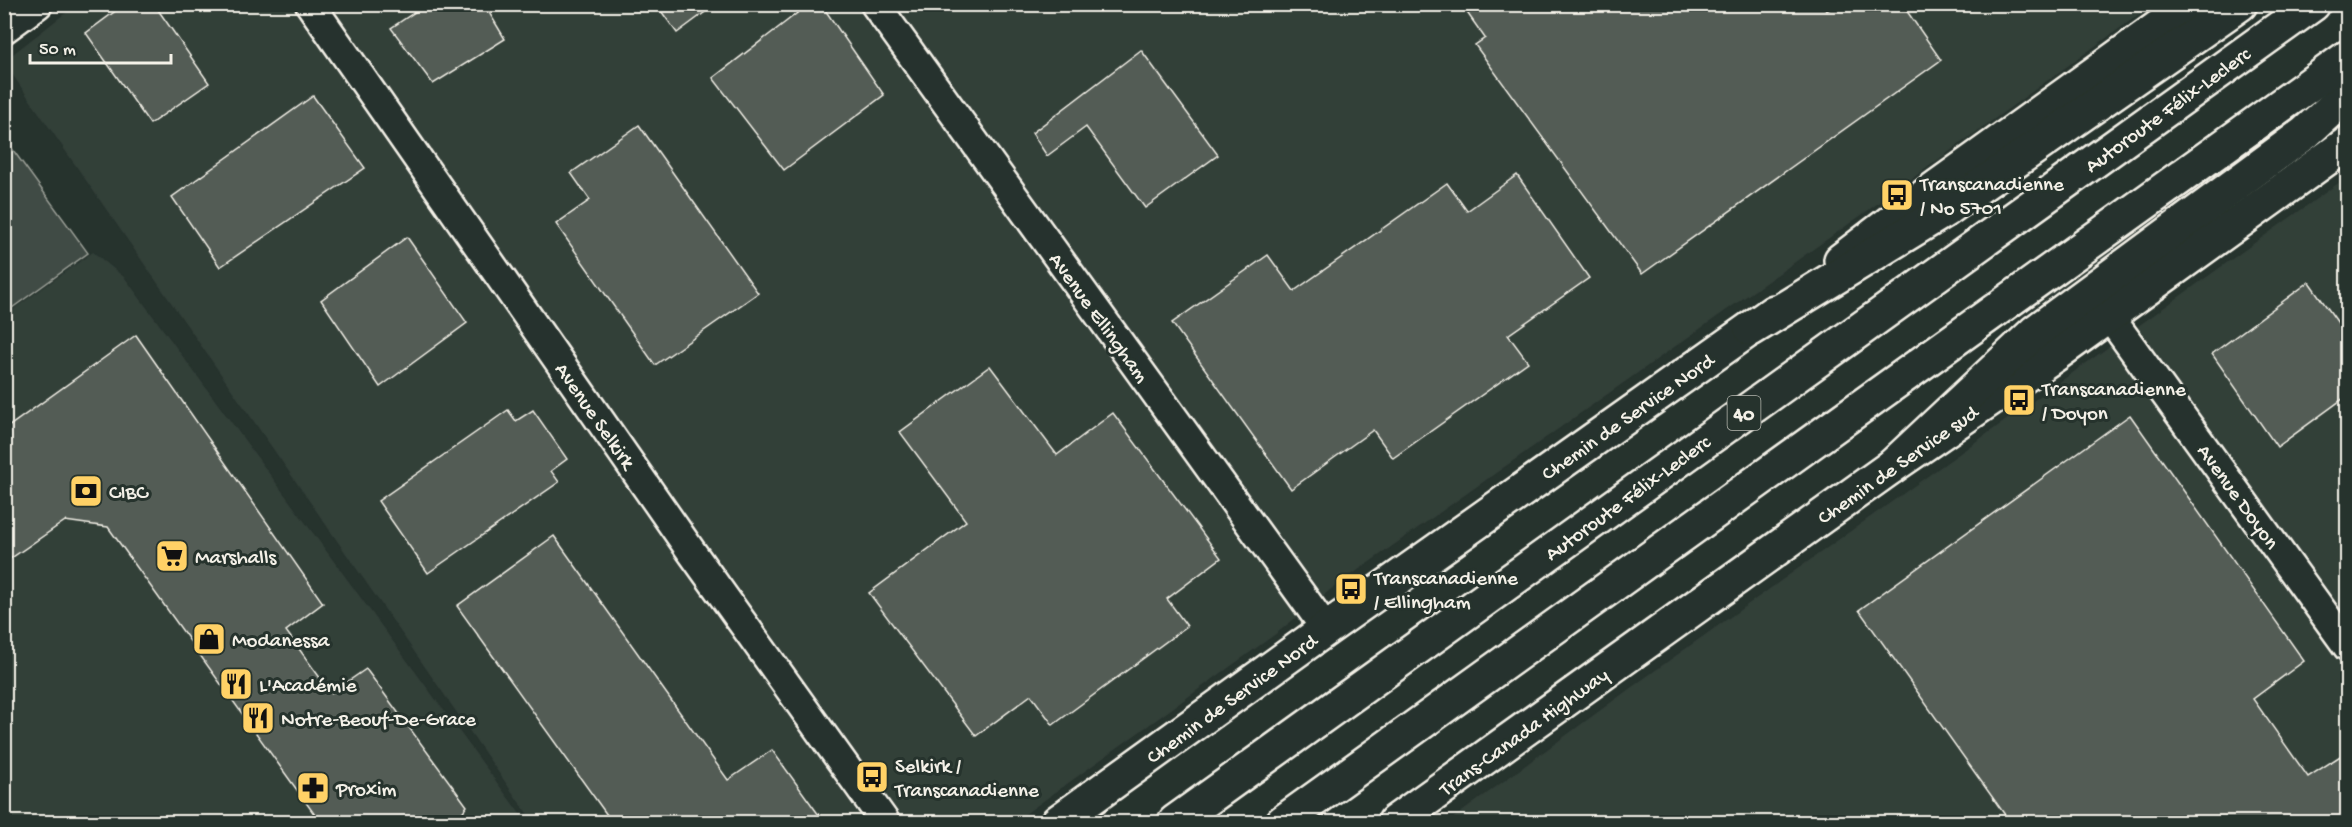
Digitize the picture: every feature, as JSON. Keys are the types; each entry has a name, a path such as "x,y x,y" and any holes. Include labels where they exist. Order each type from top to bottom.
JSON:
{"main road":[{"name":"Chemin de Service Nord","path":"1058,822 1750,329 1930,192 2191,4"},
{"path":"1750,329 1947,209 2240,4"},
{"name":"Autoroute Félix-Leclerc","path":"1175,822 2313,4"},
{"path":"1283,822 2348,57"},
{"path":"1891,466 2035,332 2305,133 2348,94"},
{"name":"Chemin de Service sud","path":"1395,822 1891,466 2109,316 2348,143"}],"street":[{"path":"4,29 38,4"},
{"name":"Avenue Selkirk","path":"310,4 684,542 885,822"},
{"name":"Avenue Ellingham","path":"875,4 1326,629"},
{"name":"Avenue Doyon","path":"2109,316 2348,647"}],"shaded area":[{"path":"77,4 2152,5 1863,214 1330,590 1277,633 1014,822 533,822 5,64 4,61"},
{"path":"5,139 88,253 4,313"},
{"path":"2347,177 2347,822 1448,822 1632,687"},
{"path":"93,252 125,278 526,822 5,822 4,316"}],"building":[{"path":"125,4 154,4 209,83 150,124 86,33"},
{"path":"427,4 484,4 505,39 433,84 391,28"},
{"path":"656,4 716,4 677,33"},
{"path":"809,4 821,4 884,95 784,170 713,78"},
{"path":"1461,4 1823,4 1827,11 1836,4 1902,4 1941,60 1642,274 1475,45 1485,38"},
{"path":"1141,50 1218,155 1145,208 1086,127 1047,156 1032,133"},
{"path":"313,96 365,168 220,267 172,197"},
{"path":"639,125 758,293 655,365 556,224 590,200 571,173"},
{"path":"1517,175 1589,278 1508,335 1528,362 1393,458 1373,430 1291,489 1172,323 1268,255 1294,291 1447,183 1467,211"},
{"path":"407,237 467,323 380,387 321,300"},
{"path":"2309,282 2348,337 2348,395 2277,447 2212,354"},
{"path":"136,335 323,603 286,631 331,693 366,669 467,806 461,814 466,822 320,822 108,527 65,521 4,563 4,430"},
{"path":"990,366 1057,455 1113,413 1221,558 1167,599 1187,626 1053,725 1031,695 976,736 869,593 966,521 900,432"},
{"path":"508,410 516,421 533,410 567,459 551,471 559,482 428,573 378,501"},
{"path":"2130,415 2304,661 2253,699 2308,777 2348,751 2348,822 2010,822 1859,610"},
{"path":"554,536 728,780 772,750 824,822 612,822 457,606"}],"place":[{"name":"Transcanadienne / No 5701","path":"1897,195"},
{"name":"Transcanadienne / Doyon","path":"2019,400"},
{"name":"CIBC","path":"86,491"},
{"name":"Marshalls","path":"172,556"},
{"name":"Transcanadienne / Ellingham","path":"1351,589"},
{"name":"Modanessa","path":"209,639"},
{"name":"L'Académie","path":"236,684"},
{"name":"Notre-Beouf-De-Grace","path":"258,718"},
{"name":"Selkirk / Transcanadienne","path":"872,777"},
{"name":"Proxim","path":"313,788"}]}
